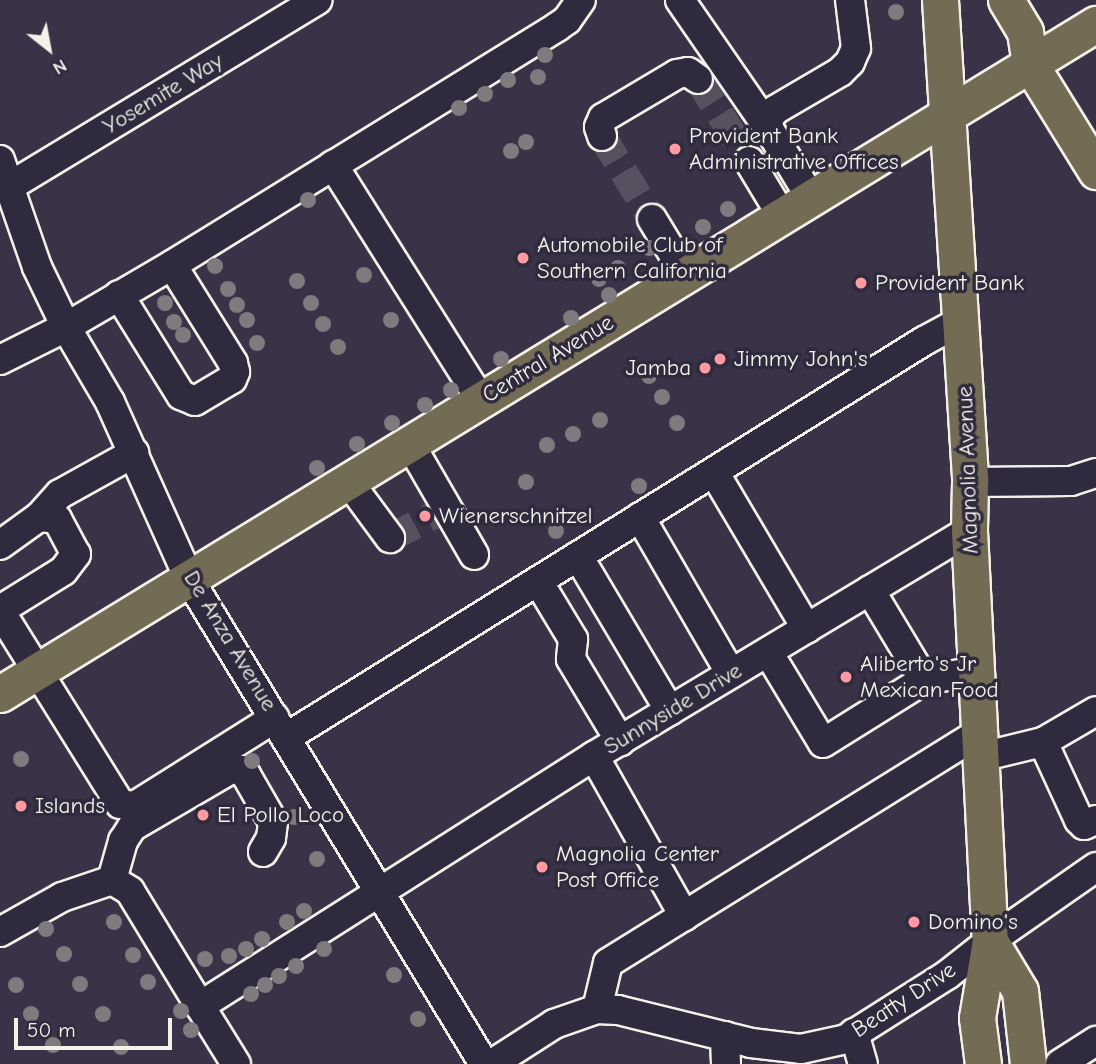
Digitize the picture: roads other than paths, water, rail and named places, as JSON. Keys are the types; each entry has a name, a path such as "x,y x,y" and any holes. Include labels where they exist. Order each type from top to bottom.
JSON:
{"main road":[{"name":"Magnolia Avenue","path":"940,0 970,482 969,531 990,941 976,1018 983,1064"},
{"path":"1006,0 1025,32 1030,64 1096,171"},
{"name":"Central Avenue","path":"0,694 1096,23"},
{"name":"Magnolia Avenue","path":"990,941 1020,991 1028,1064"}],"street":[{"name":"Yosemite Way","path":"7,188 318,0"},
{"path":"0,360 66,327 172,265 567,20 581,0"},
{"path":"680,0 769,129"},
{"path":"797,207 769,129 768,119 775,110 839,72 850,62 856,48 850,0"},
{"path":"602,136 599,127 603,118 677,75 688,72 698,79"},
{"name":"De Anza Avenue","path":"0,160 7,188 37,267 66,327 110,402 189,579 484,1064"},
{"path":"749,161 797,207"},
{"path":"333,165 481,400"},
{"path":"652,219 686,275"},
{"path":"119,295 181,396 195,401 232,379 235,372 233,363 172,265"},
{"path":"39,517 57,519 76,554 74,561 0,610 39,670 115,800 127,806 135,806 281,727 538,581 961,321"},
{"path":"410,444 474,555"},
{"path":"0,545 39,517 60,494 134,453"},
{"path":"714,471 807,629"},
{"path":"970,482 1071,481 1096,473"},
{"path":"348,481 390,538"},
{"path":"640,517 731,674"},
{"name":"Sunnyside Drive","path":"200,1006 594,756 969,531"},
{"path":"578,556 670,711"},
{"path":"538,581 573,639 571,659 620,741"},
{"path":"870,590 924,680"},
{"path":"768,652 823,743 924,680 977,671"},
{"path":"597,1009 608,963 684,916 980,744 1043,742 1096,711"},
{"path":"1043,742 1079,820 1084,825 1096,821"},
{"path":"594,756 684,916"},
{"path":"111,880 123,841 132,827 231,769 241,770 246,775 272,822 271,838 263,852"},
{"name":"Beatty Drive","path":"492,1064 554,1024 597,1009 618,1010 724,1036 801,1049 846,1039 947,975 990,941 1096,867"},
{"path":"0,932 62,897 111,880 130,891 236,1064"},
{"path":"854,1033 863,1064"},
{"path":"724,1036 726,1064"},
{"path":"1060,1064 1096,1041"}],"tunnel":[{"path":"698,79 749,161"},
{"path":"602,136 652,219"},
{"path":"390,538 438,513 443,502"}],"place":[{"name":"Provident Bank Administrative Offices","path":"675,149"},
{"name":"Automobile Club of Southern California","path":"523,258"},
{"name":"Provident Bank","path":"861,283"},
{"name":"Jimmy John's","path":"720,359"},
{"name":"Jamba","path":"705,368"},
{"name":"Wienerschnitzel","path":"425,516"},
{"name":"Aliberto's Jr Mexican Food","path":"846,677"},
{"name":"Islands","path":"21,806"},
{"name":"El Pollo Loco","path":"203,815"},
{"name":"Magnolia Center Post Office","path":"542,867"},
{"name":"Domino's","path":"914,922"}]}
